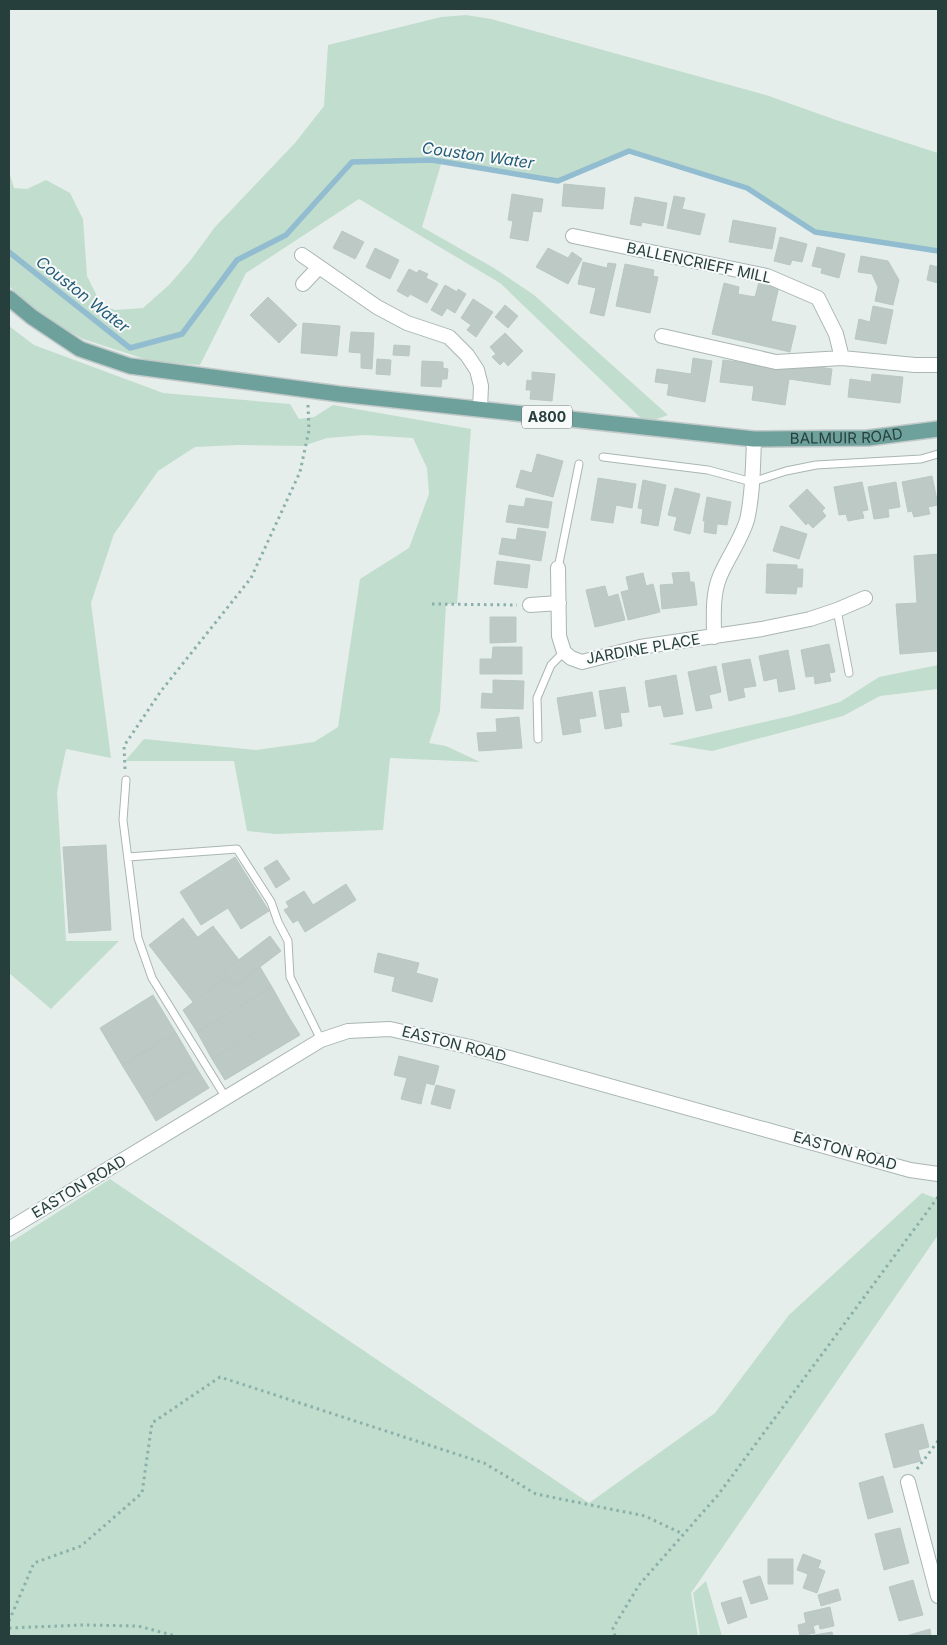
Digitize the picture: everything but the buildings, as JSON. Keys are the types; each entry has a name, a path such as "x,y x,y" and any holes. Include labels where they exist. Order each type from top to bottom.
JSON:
{"main road":[{"name":"A800","path":"9,298 32,317 80,349 130,366 308,390 754,439"},
{"name":"BALMUIR ROAD","path":"754,439 868,438 938,429"}],"street":[{"name":"BALLENCRIEFF MILL","path":"573,236 767,276 818,298 836,334 842,358"},
{"path":"302,254 350,289 392,315 407,323 449,337 468,355 477,370 481,386 480,410"},
{"path":"303,284 318,267"},
{"path":"662,336 776,362 842,358 915,365 938,365"},
{"name":"JARDINE PLACE","path":"714,637 714,600 720,576 740,538 747,520 752,482 754,439"},
{"name":"JARDINE PLACE","path":"558,568 559,636 564,652 582,662 640,647 714,637 810,619 838,610 865,598"},
{"path":"530,605 559,603"},
{"name":"EASTON ROAD","path":"9,1229 321,1040 348,1031 390,1029 470,1047 910,1170 938,1174"},
{"path":"908,1482 938,1596"}],"lane":[{"path":"603,457 708,470 752,482 786,471 816,465 921,459 938,454"},
{"path":"558,568 579,464"},
{"path":"838,610 849,673"},
{"path":"538,739 538,698 551,664 564,652"},
{"path":"126,780 123,820 138,938 152,978 226,1098"},
{"path":"128,858 237,849 271,902 278,922 288,941 290,977 321,1040"}],"path":[{"path":"126,780 124,746 161,691 251,578 300,472 309,430 308,390"},
{"path":"432,604 530,605"},
{"path":"615,1636 613,1628 639,1585 718,1495 938,1196"},
{"path":"9,1621 34,1562 81,1546 142,1493 152,1423 220,1377 484,1463 536,1494 645,1516 683,1534"},
{"path":"908,1482 938,1441"},
{"path":"9,1628 83,1625 138,1626 176,1636"}],"green space":[{"path":"466,15 491,19 766,95 938,153 938,251 815,232 747,188 629,151 558,181 442,161 422,227 494,268 534,295 668,415 646,423 500,283 359,199 246,273 200,365 154,362 83,339 43,317 9,286 9,172 14,188 27,189 46,180 70,193 83,219 87,276 101,304 115,310 143,308 169,285 190,261 215,227 295,143 324,106 328,45 441,17"},
{"path":"9,326 34,345 163,393 290,404 299,419 314,417 333,405 471,429 457,604 446,604 440,711 429,743 446,746 480,762 390,758 383,830 276,834 247,831 234,761 125,761 144,739 256,750 314,742 338,727 360,579 409,548 429,494 427,468 413,438 365,435 327,438 303,446 238,445 195,447 158,471 114,534 91,603 111,758 66,749 57,792 66,941 119,941 51,1009 9,973"},
{"path":"938,665 938,689 880,696 843,716 712,751 668,744 795,715 840,702 879,677"},
{"path":"110,1179 589,1503 715,1413 789,1315 922,1193 938,1199 938,1235 691,1593 698,1636 9,1636 9,1243"},
{"path":"706,1581 722,1636 700,1636 693,1593"}],"waterway":[{"name":"Couston Water","path":"9,252 130,348 182,334 237,260 286,235 352,162 432,160 558,181 629,151 747,188 815,232 938,251"}]}
